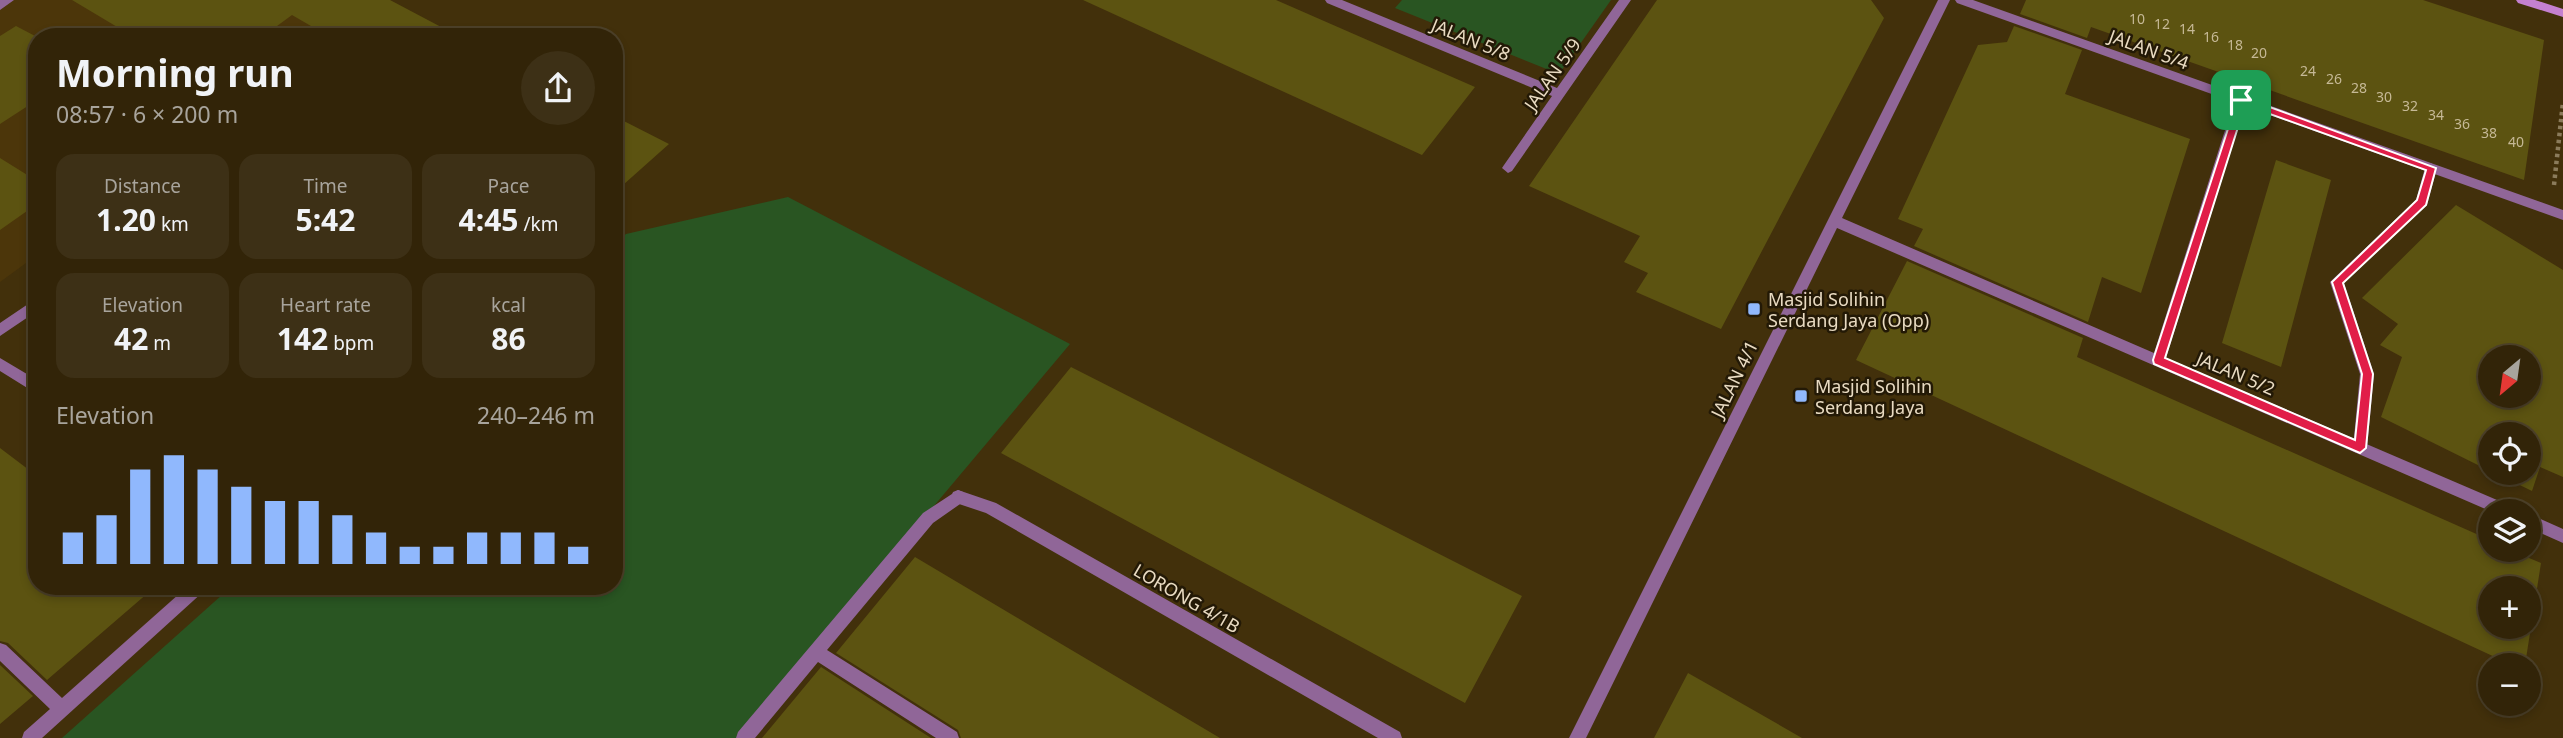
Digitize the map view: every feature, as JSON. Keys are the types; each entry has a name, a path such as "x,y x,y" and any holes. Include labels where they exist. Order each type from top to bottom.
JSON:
{"street":[{"path":"0,6 8,0"},
{"name":"JALAN 5/8","path":"1331,0 1559,94"},
{"name":"JALAN 5/9","path":"1507,168 1625,0"},
{"name":"JALAN 4/1","path":"1577,738 1944,0"},
{"name":"JALAN 5/4","path":"1961,0 2557,213"},
{"path":"2522,0 2563,13"},
{"path":"2158,360 2241,100"},
{"path":"2360,448 2367,374 2337,282 2422,202 2431,168"},
{"name":"JALAN 5/2","path":"1835,220 2478,499"},
{"path":"0,330 28,310"},
{"path":"0,364 28,382"},
{"name":"LORONG 4/1B","path":"816,652 928,518 958,497 991,508 1394,738"},
{"path":"2541,526 2563,536"},
{"path":"30,738 189,595"},
{"path":"0,650 62,709"},
{"path":"744,738 816,652 951,738"}],"path":[{"path":"2557,213 2563,102"}],"shaded area":[{"path":"0,0 386,0 347,28 28,28 28,262 0,282"}],"green space":[{"path":"1402,0 1611,0 1559,74 1395,8"},
{"path":"788,197 1070,344 739,738 62,738 222,595 623,595 623,236"}],"building":[{"path":"72,0 390,0 443,28 314,28 292,15 274,28 119,28"},
{"path":"1083,0 1276,0 1475,87 1422,155"},
{"path":"1657,0 1871,0 1884,18 1721,329 1636,292 1648,273 1624,262 1640,236 1529,186"},
{"path":"2026,0 2423,0 2544,40 2524,180 2091,27 2087,38 2020,14"},
{"path":"16,26 28,32 28,106 0,124 0,36"},
{"path":"2014,26 2082,50 2065,94 2190,139 2141,293 2102,277 2088,322 1914,246 1923,229 1898,219 1978,45 2007,42"},
{"path":"623,121 669,144 623,185"},
{"path":"0,158 28,175 28,210 0,230"},
{"path":"2276,160 2331,180 2281,367 2222,343"},
{"path":"2456,205 2563,270 2563,477 2541,467 2541,422 2478,422 2478,465 2381,417 2402,357 2380,345 2398,324 2362,298"},
{"path":"1907,261 2083,338 2077,357 2478,535 2478,562 2541,563 2539,576 2478,576 2478,639 2529,639 2527,653 2486,653 1856,360"},
{"path":"1071,367 1522,596 1465,703 1001,453"},
{"path":"0,448 28,469 28,595 146,595 47,680 8,643 0,641"},
{"path":"2520,485 2534,485 2532,491"},
{"path":"915,557 1220,738 961,738 958,730 836,653"},
{"path":"0,665 33,696 0,724"},
{"path":"821,667 931,738 762,738"},
{"path":"1688,673 1748,707 1802,738 1654,738"}],"place":[{"name":"Masjid Solihin Serdang Jaya (Opp)","path":"1754,309"},
{"name":"Masjid Solihin Serdang Jaya","path":"1801,396"}],"route":[{"path":"2241,100 2431,168 2422,202 2337,282 2367,374 2360,448 2158,360 2241,100"}]}
